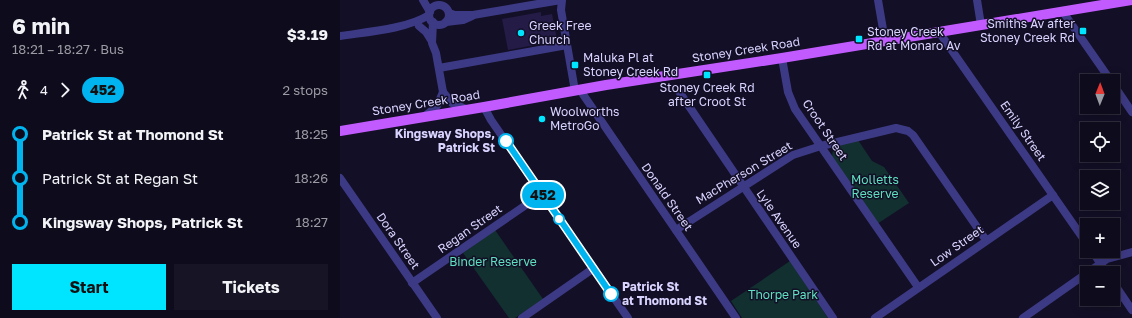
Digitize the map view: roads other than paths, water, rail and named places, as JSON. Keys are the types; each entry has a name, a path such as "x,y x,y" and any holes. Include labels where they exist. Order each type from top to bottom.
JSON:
{"main road":[{"name":"Stoney Creek Road","path":"340,130 1132,0"}],"street":[{"path":"423,0 430,6 432,15 432,43"},
{"path":"449,13 455,15 473,15 561,0 561,10 567,45 577,90"},
{"path":"878,0 885,41"},
{"path":"977,0 981,25"},
{"path":"402,26 419,26 432,15 437,5 446,3 449,16 437,33 436,53"},
{"path":"1063,12 1106,74"},
{"path":"432,15 437,24 463,20 473,15"},
{"path":"340,36 402,26 423,20 432,15"},
{"path":"419,26 426,32 436,53 443,92 452,103 468,110"},
{"name":"Emily Street","path":"938,32 1080,234"},
{"path":"439,68 567,45"},
{"name":"Croot Street","path":"782,58 791,101 820,146 918,287"},
{"name":"Donald Street","path":"577,90 736,318"},
{"path":"423,117 435,108 443,92"},
{"name":"Lyle Avenue","path":"680,93 833,318"},
{"path":"1120,94 1132,112"},
{"path":"484,107 491,120 628,318"},
{"name":"MacPherson Street","path":"676,230 793,154 896,128 908,131 913,135 986,240"},
{"name":"Dora Street","path":"340,178 437,318"},
{"name":"Regan Street","path":"412,283 542,194"},
{"name":"Low Street","path":"875,318 1053,195"},
{"path":"1023,318 1100,263 1111,257 1132,252"},
{"path":"1097,258 1102,266"},
{"path":"522,318 594,268"},
{"path":"1120,292 1132,310"},
{"path":"1034,310 1039,318"}],"place":[{"name":"Smiths Av after Stoney Creek Rd","path":"1083,31"},
{"name":"Greek Free Church","path":"521,33"},
{"name":"Stoney Creek Rd at Monaro Av","path":"859,39"},
{"name":"Maluka Pl at Stoney Creek Rd","path":"575,65"},
{"name":"Stoney Creek Rd after Croot St","path":"707,75"},
{"name":"Woolworths MetroGo","path":"542,119"},
{"name":"Kingsway Shops, Patrick St","path":"506,141"},
{"name":"Patrick St at Thomond St","path":"611,294"}],"park label":[{"name":"Molletts Reserve","path":"875,187"},
{"name":"Binder Reserve","path":"493,262"},
{"name":"Thorpe Park","path":"783,295"}]}
